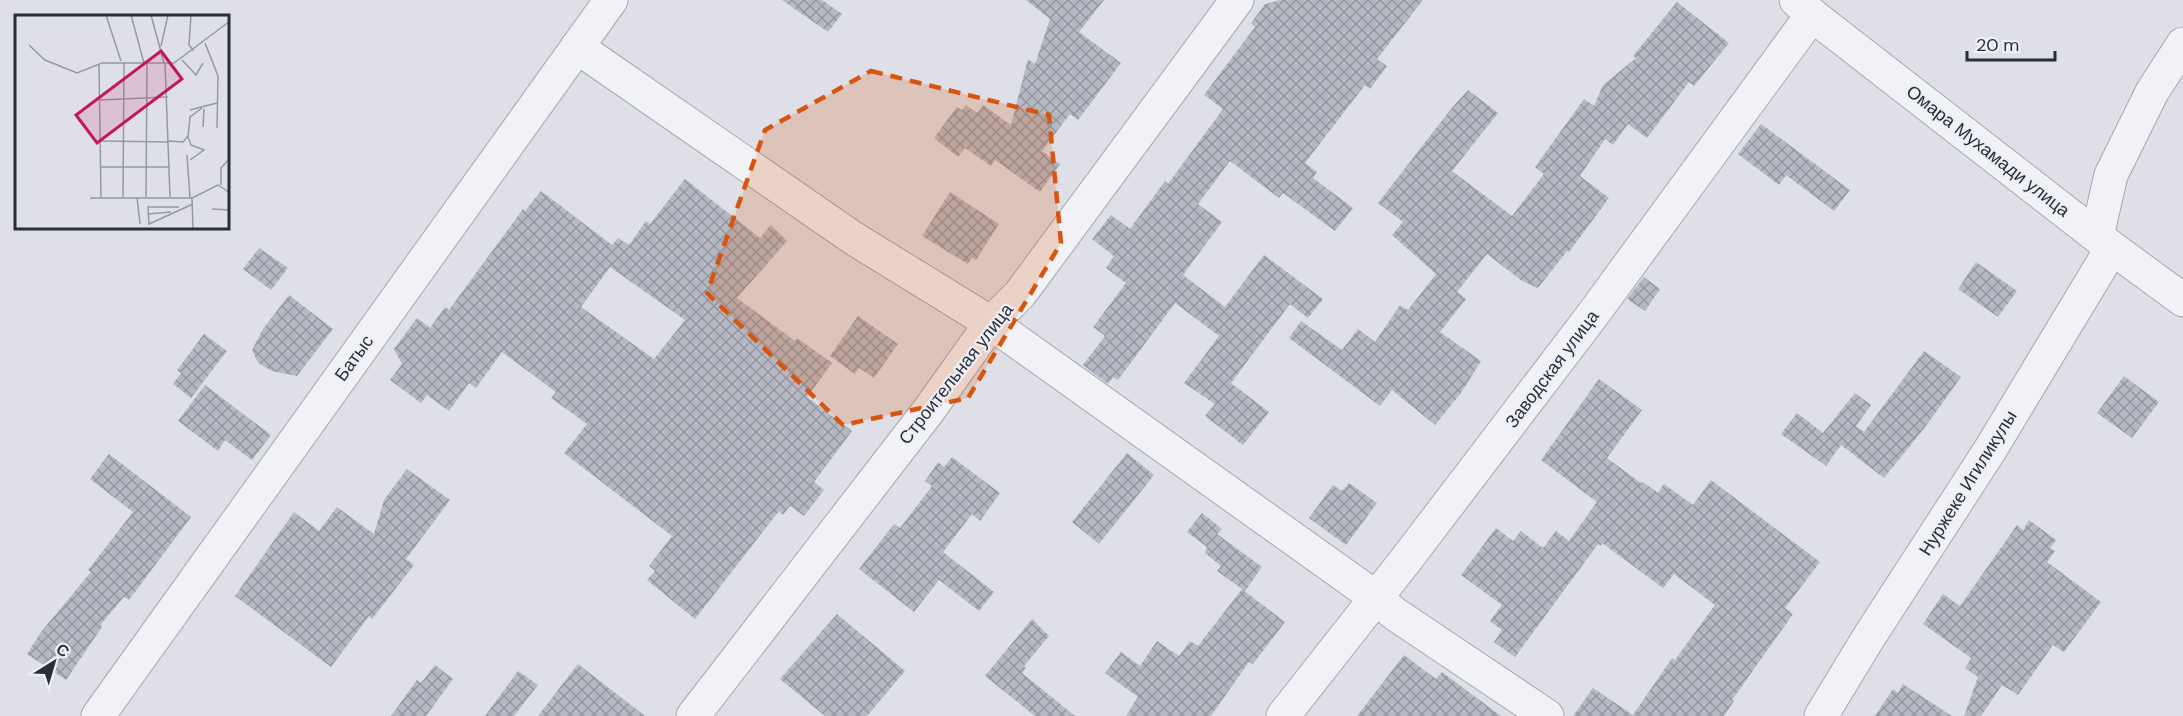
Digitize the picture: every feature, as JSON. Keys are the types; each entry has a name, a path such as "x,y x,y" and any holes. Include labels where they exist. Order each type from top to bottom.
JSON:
{"street":[{"name":"Батыс","path":"98,716 611,0"},
{"name":"Строительная улица","path":"693,716 929,410 991,323 1020,294 1237,0"},
{"name":"Омара Мухамади улица","path":"1804,7 2105,242 2183,300"},
{"name":"Заводская улица","path":"1283,716 1592,317 1804,7"},
{"name":"Нуржеке Игиликулы","path":"1821,716 1990,450 2105,242 2110,175 2152,92 2183,44"},
{"path":"577,47 853,238 991,323 1375,597 1395,614 1547,716"}],"highlighted area":[{"path":"871,71 1049,115 1061,243 968,398 843,425 707,293 765,130"}],"building":[{"path":"782,0 822,0 842,14 828,32"},
{"path":"1026,0 1104,0 1079,32 1121,63 1078,120 1070,114 1042,151 1060,164 1040,192 995,160 991,166 965,148 958,157 934,138 957,107 962,110 966,105 977,113 983,105 1011,125 1028,59 1035,64 1050,19"},
{"path":"1280,0 1423,0 1377,59 1387,66 1370,89 1365,85 1305,163 1317,172 1313,178 1353,208 1335,231 1283,193 1279,198 1230,161 1198,204 1222,222 1183,275 1225,307 1264,255 1323,299 1308,318 1290,304 1231,383 1269,412 1243,445 1205,416 1215,404 1184,383 1219,336 1175,303 1118,380 1113,377 1108,384 1083,365 1105,336 1093,327 1126,283 1106,268 1114,256 1092,239 1111,215 1130,229 1165,181 1168,184 1223,109 1204,95 1255,27 1251,23 1265,4"},
{"path":"1677,2 1729,43 1694,86 1689,82 1647,138 1628,124 1613,145 1605,139 1580,176 1609,198 1569,252 1567,251 1538,288 1522,281 1487,254 1457,292 1466,299 1440,332 1481,361 1461,393 1435,425 1392,390 1380,406 1289,338 1301,321 1342,350 1358,329 1375,342 1400,305 1408,310 1436,274 1392,235 1403,222 1378,203 1468,90 1498,113 1452,171 1512,216 1544,174 1535,167 1584,99 1594,106 1603,85 1636,58 1633,56"},
{"path":"1761,124 1850,190 1834,211 1786,175 1779,185 1738,154"},
{"path":"685,179 760,238 771,225 787,241 737,298 795,341 797,338 832,363 807,397 852,431 814,482 824,490 804,516 790,506 783,515 779,511 695,619 647,580 655,571 649,566 672,536 564,453 587,424 551,398 556,392 502,352 476,388 469,383 449,411 427,395 421,403 390,380 402,364 394,349 417,318 430,328 445,307 449,310 523,209 525,211 541,191 612,245 618,238 629,245 646,221 650,224","holes":["610,267 685,320 654,359 581,307"]},
{"path":"950,192 999,224 976,260 972,258 968,264 922,236"},
{"path":"259,248 288,268 271,290 243,269"},
{"path":"1976,262 2017,291 1998,317 1958,289"},
{"path":"1644,277 1660,289 1645,311 1627,299"},
{"path":"289,295 333,329 297,376 272,371 258,363 252,350 263,329"},
{"path":"858,316 898,344 874,378 859,368 855,374 830,356"},
{"path":"204,334 227,351 191,398 173,384 181,373 177,370"},
{"path":"1924,351 1961,377 1926,426 1884,478 1841,445 1826,466 1781,434 1797,413 1823,433 1855,393 1871,405 1856,426 1864,432"},
{"path":"2124,376 2159,402 2132,438 2097,413"},
{"path":"1599,379 1642,410 1607,458 1658,493 1664,484 1693,505 1711,480 1820,562 1785,608 1793,614 1732,700 1734,701 1724,716 1573,716 1593,688 1633,715 1672,658 1675,660 1715,605 1674,574 1663,588 1602,543 1601,546 1598,544 1515,657 1494,642 1502,630 1490,621 1502,605 1461,575 1496,528 1513,541 1521,531 1543,548 1556,531 1569,541 1597,502 1541,460"},
{"path":"205,385 271,435 252,460 225,440 218,451 178,421"},
{"path":"1127,453 1154,475 1099,544 1072,522"},
{"path":"109,454 191,517 129,600 124,597 101,624 102,627 66,680 27,654 41,632 91,572 88,570 133,512 90,479"},
{"path":"952,457 1000,493 980,521 972,514 943,552 994,592 979,611 939,580 914,612 859,569 894,524 900,528 932,486 925,481 938,462 944,467"},
{"path":"407,469 450,500 406,559 414,565 372,619 369,616 331,667 235,596 294,512 319,531 337,507 374,534 384,500"},
{"path":"1349,483 1377,503 1346,545 1309,518 1333,485 1342,491"},
{"path":"1202,513 1222,529 1217,534 1262,567 1245,591 1243,590 1285,622 1253,664 1249,662 1211,716 1126,716 1138,697 1105,673 1121,652 1140,666 1157,641 1179,656 1190,641 1198,646 1242,589 1217,571 1221,566 1205,553 1207,547 1187,532"},
{"path":"2029,520 2056,540 2050,548 2055,551 2047,562 2101,602 2064,652 2053,645 2018,695 2002,685 1981,716 1964,716 1978,677 1965,668 1971,658 1923,624 1943,594 1960,606 2017,525 2023,530"},
{"path":"837,614 905,671 867,716 825,716 780,679"},
{"path":"1032,619 1049,636 1024,666 1026,668 1022,673 1075,716 1035,716 985,676"},
{"path":"1404,655 1436,679 1442,672 1501,716 1357,716"},
{"path":"578,664 645,716 538,716"},
{"path":"435,665 453,679 426,716 391,716 417,680 421,683"},
{"path":"518,671 538,685 514,716 485,716"},
{"path":"1903,684 1952,716 1875,716 1893,689 1898,693"}]}
